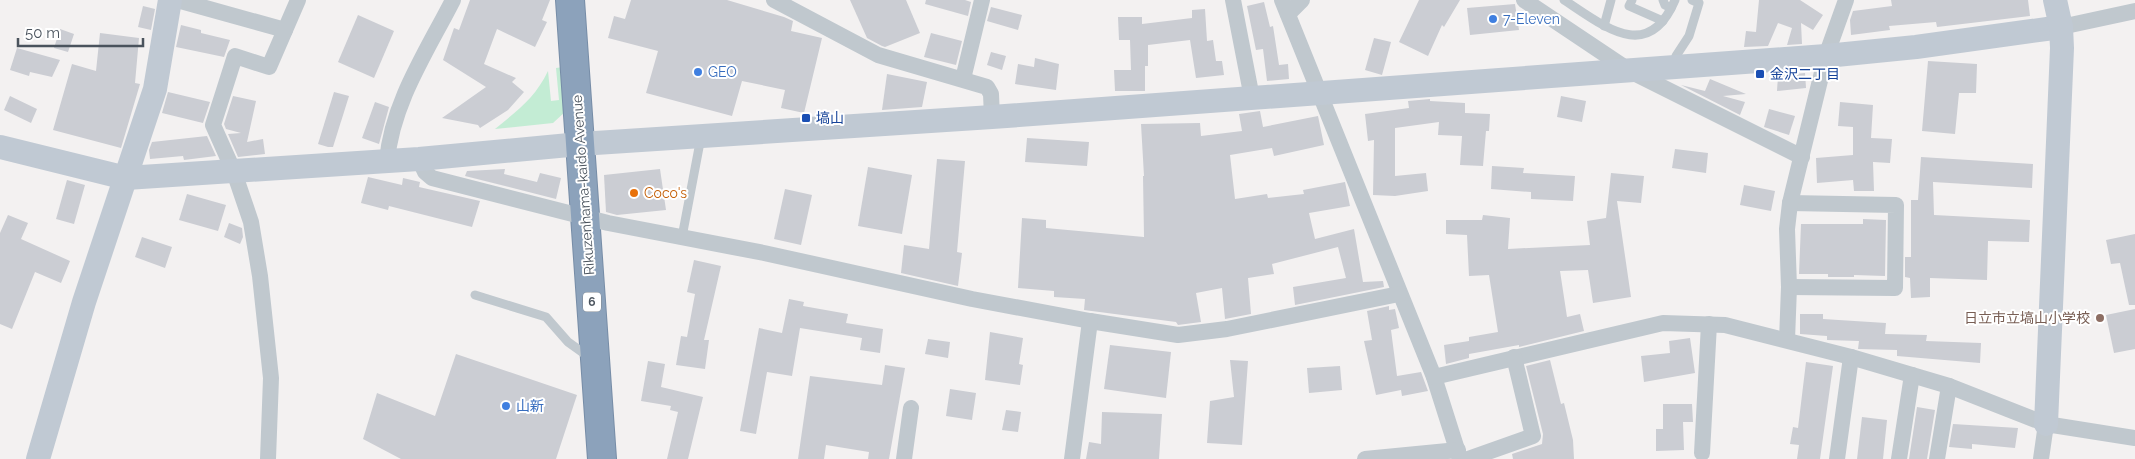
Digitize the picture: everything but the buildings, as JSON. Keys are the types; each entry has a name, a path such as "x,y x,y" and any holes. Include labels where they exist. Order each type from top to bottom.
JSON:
{"highway":[{"name":"Rikuzenhama-kaido Avenue","path":"570,0 602,459"}],"street":[{"path":"38,459 84,302 155,89 170,0"},
{"path":"177,0 285,30"},
{"path":"268,459 271,378 260,276 251,222 234,172 213,125 235,56 269,67 298,0"},
{"path":"387,161 389,140 402,102 453,0"},
{"path":"774,0 878,55 987,87 991,94 992,118"},
{"path":"962,79 982,0"},
{"path":"1233,0 1252,98"},
{"path":"1302,0 1285,7 1434,377 1462,456"},
{"path":"1524,0 1630,71 1802,157"},
{"path":"1787,340 1789,287 1787,230 1790,203 1826,56 1846,0"},
{"path":"2041,459 2046,424 2061,27 2056,0"},
{"path":"0,147 126,178 234,172 419,159 580,144 992,118 1826,56 1916,47 2061,27 2135,11"},
{"path":"419,159 425,172 432,178 586,218 1090,321 1178,335 1227,329 1399,294"},
{"path":"1789,287 1895,288 1896,205 1790,203"},
{"path":"1072,459 1090,321"},
{"path":"1434,377 1663,323 1725,325 1851,357 1949,386 2046,424 2135,438"},
{"path":"1702,453 1708,324"},
{"path":"1365,459 1462,456 1533,436 1514,357"},
{"path":"1837,459 1851,357"},
{"path":"1899,459 1912,375"},
{"path":"1937,459 1949,386"},
{"path":"904,459 911,408"}],"lane":[{"path":"1564,0 1614,32 1635,36 1653,30 1663,21 1673,4"},
{"path":"1604,26 1612,0"},
{"path":"1632,0 1629,6 1663,21"},
{"path":"1663,0 1666,5 1673,4"},
{"path":"1679,67 1676,56 1690,36 1698,3 1692,0"},
{"path":"682,237 701,137"},
{"path":"475,295 546,317 568,342 596,361"}],"green space":[{"path":"563,67 566,111 553,123 495,129 532,96 548,71 551,101 559,100 556,68"}],"place":[{"name":"7-Eleven","path":"1493,19"},
{"name":"GEO","path":"698,72"},
{"name":"金沢二丁目","path":"1760,74"},
{"name":"塙山","path":"806,118"},
{"name":"Coco's","path":"634,193"},
{"name":"日立市立塙山小学校","path":"2100,318"},
{"name":"山新","path":"506,406"}]}
